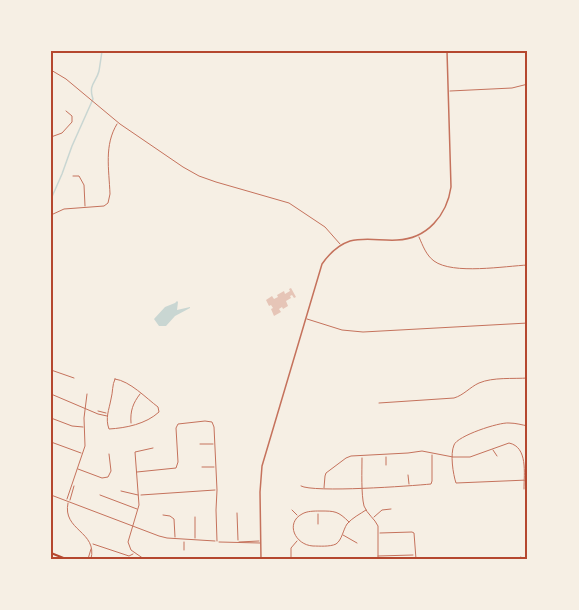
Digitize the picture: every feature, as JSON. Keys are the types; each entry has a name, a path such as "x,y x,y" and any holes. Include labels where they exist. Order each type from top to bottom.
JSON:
{"main road":[{"path":"51,553 66,559"}],"street":[{"path":"261,559 261,474 322,264 328,255 341,245 357,240 402,240 418,236 438,220 450,195 447,51"},
{"path":"51,70 62,76 119,123 178,164 199,176 292,205 325,227 341,245"},
{"path":"449,91 512,88 528,84"},
{"path":"51,137 62,133 72,122 72,116 66,111"},
{"path":"51,215 64,209 107,204 109,201 108,147 110,137 119,123"},
{"path":"73,176 79,176 84,185 85,207"},
{"path":"418,236 429,255 449,268 528,265"},
{"path":"306,318 342,330 363,332 528,323"},
{"path":"51,370 74,378"},
{"path":"380,403 454,398 485,381 528,378"},
{"path":"114,380 125,382 158,407 159,411 149,420 110,429 107,415 114,380"},
{"path":"51,394 107,415"},
{"path":"87,394 85,445 68,501 66,510 68,518 91,543 129,556 134,552"},
{"path":"131,425 131,409 140,394"},
{"path":"51,418 72,426 85,427"},
{"path":"137,472 175,469 177,467 176,428 179,423 212,422 217,490 217,541"},
{"path":"528,426 496,424 457,440 454,445 453,458 456,483 528,480"},
{"path":"51,442 83,454"},
{"path":"324,488 328,471 346,458 422,451 453,458 472,457 509,443 516,445 522,453 524,489"},
{"path":"200,444 214,444"},
{"path":"144,559 129,547 128,542 139,510 135,452 153,448"},
{"path":"493,449 496,456"},
{"path":"301,486 306,488 363,488 432,484 433,453"},
{"path":"77,468 106,478 111,471 109,454"},
{"path":"386,455 386,465"},
{"path":"362,456 364,503 366,510 377,524 378,559"},
{"path":"202,467 216,467"},
{"path":"408,475 409,486"},
{"path":"121,491 139,495 217,490"},
{"path":"51,495 159,536 184,540 261,542"},
{"path":"100,495 139,510"},
{"path":"373,518 382,510 391,509"},
{"path":"291,510 299,516"},
{"path":"349,522 335,511 305,512 299,516 294,530 298,540 303,544 329,546 337,542 349,522 366,510"},
{"path":"318,511 318,524"},
{"path":"237,513 238,542"},
{"path":"163,515 174,519 175,539"},
{"path":"195,517 195,540"},
{"path":"378,533 411,531 414,533 416,559"},
{"path":"342,535 357,543"},
{"path":"184,540 184,550"},
{"path":"280,559 291,559 291,546 298,540"},
{"path":"91,543 92,559"},
{"path":"88,559 92,547"},
{"path":"378,556 415,555"}],"shaded area":[{"path":"177,301 177,310 190,308 175,316 166,326 159,326 154,319 165,307"}],"building":[{"path":"291,288 296,297 290,296 291,298 286,301 288,306 279,309 281,312 274,316 271,309 273,308 266,300 272,296 274,299 278,297 277,295 284,291 285,294"}],"waterway":[{"path":"51,199 93,99 92,87 98,75 102,51"}]}
